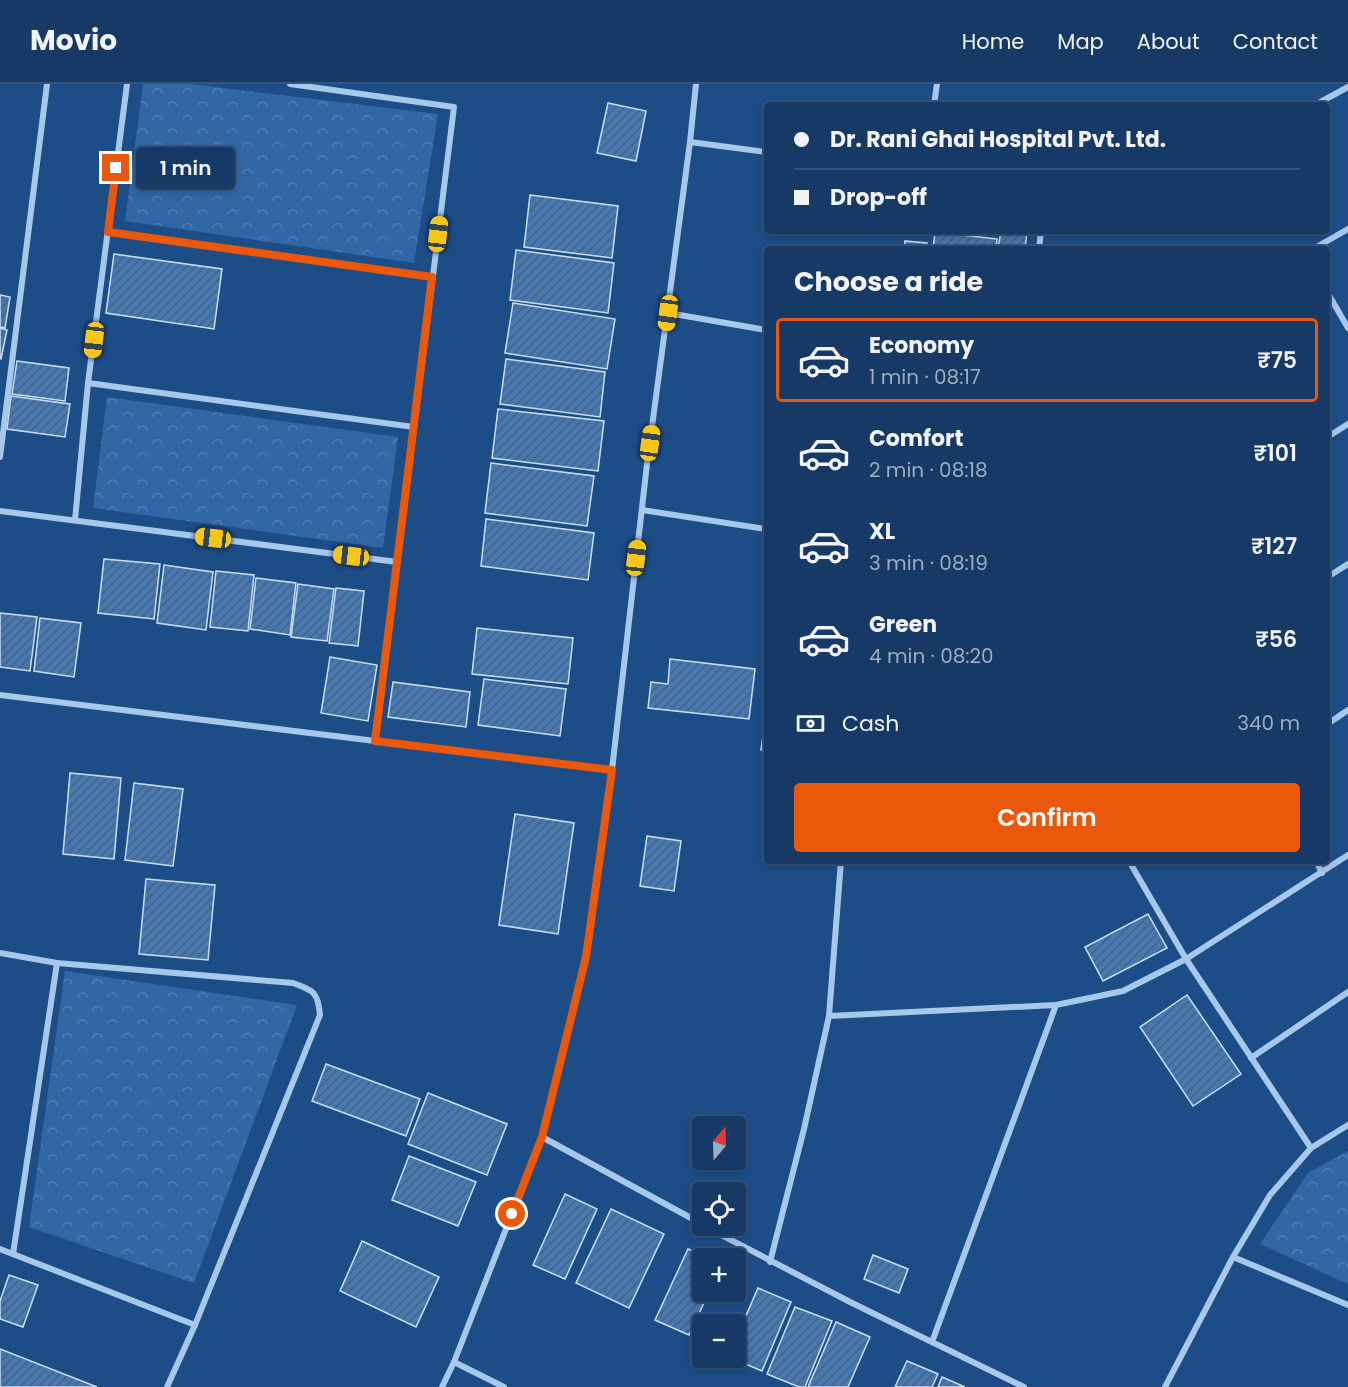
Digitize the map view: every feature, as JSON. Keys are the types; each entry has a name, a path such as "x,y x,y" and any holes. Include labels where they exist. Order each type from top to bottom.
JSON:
{"street":[{"path":"0,457 47,84"},
{"path":"75,520 88,383 127,84"},
{"path":"290,84 454,107 375,741"},
{"path":"442,1387 454,1362 542,1137 586,957 612,770 642,510 696,84"},
{"path":"934,102 937,84"},
{"path":"1320,102 1348,86"},
{"path":"690,142 764,152"},
{"path":"1318,246 1348,229"},
{"path":"108,232 432,277"},
{"path":"1330,297 1348,328"},
{"path":"668,313 764,330"},
{"path":"88,383 414,427"},
{"path":"1330,435 1348,424"},
{"path":"642,510 764,529"},
{"path":"0,511 397,562"},
{"path":"1330,575 1348,564"},
{"path":"0,695 612,770"},
{"path":"1330,722 1348,710"},
{"path":"829,1016 1056,1005 1123,991 1186,959 1348,855"},
{"path":"770,1262 804,1129 829,1016 841,864"},
{"path":"1131,864 1186,959 1311,1148"},
{"path":"1318,864 1322,873"},
{"path":"0,953 57,963 293,983 310,989 319,999 320,1015 195,1325 167,1387"},
{"path":"13,1254 57,963"},
{"path":"1251,1058 1348,992"},
{"path":"932,1342 1056,1005"},
{"path":"1165,1387 1233,1257 1270,1195 1311,1148 1348,1125"},
{"path":"542,1137 692,1219"},
{"path":"723,1236 770,1262 1024,1387"},
{"path":"0,1249 195,1325"},
{"path":"1233,1257 1348,1305"},
{"path":"454,1362 504,1387"}],"green space":[{"path":"143,84 191,84 438,114 414,263 125,221"},
{"path":"107,397 398,437 383,548 93,508"},
{"path":"65,971 297,1005 194,1283 29,1227"},
{"path":"1348,1151 1348,1284 1260,1244 1308,1173"}],"building":[{"path":"608,103 646,111 636,161 597,153"},
{"path":"530,195 618,206 612,258 524,247"},
{"path":"935,234 997,239 996,246 933,246"},
{"path":"1000,234 1027,234 1025,246 998,246"},
{"path":"905,241 927,243 926,246 904,246"},
{"path":"516,250 614,263 608,313 510,300"},
{"path":"114,254 222,269 214,329 106,313"},
{"path":"0,295 10,297 5,328 0,327"},
{"path":"513,303 615,319 607,369 505,353"},
{"path":"0,328 7,330 1,359 0,358"},
{"path":"506,359 605,372 600,417 500,404"},
{"path":"17,361 69,368 65,401 12,394"},
{"path":"11,396 70,404 65,437 7,429"},
{"path":"498,409 604,421 598,471 492,458"},
{"path":"491,463 594,476 587,526 485,513"},
{"path":"486,519 594,533 588,580 481,566"},
{"path":"104,559 160,564 154,619 98,613"},
{"path":"164,565 213,572 206,630 157,623"},
{"path":"216,571 254,575 248,631 210,627"},
{"path":"256,578 296,583 290,635 250,629"},
{"path":"298,584 334,589 327,641 291,637"},
{"path":"336,588 364,591 358,646 329,643"},
{"path":"0,613 37,617 30,671 0,667"},
{"path":"40,618 81,623 74,677 34,671"},
{"path":"477,628 573,638 568,684 472,674"},
{"path":"330,657 377,665 368,721 321,713"},
{"path":"670,659 755,669 749,719 648,708 651,682 668,684"},
{"path":"484,679 566,689 560,736 478,725"},
{"path":"393,682 470,692 466,727 388,717"},
{"path":"764,729 764,751 761,750"},
{"path":"70,773 121,778 114,859 63,854"},
{"path":"134,783 183,789 173,866 125,860"},
{"path":"515,814 574,823 558,934 499,925"},
{"path":"647,836 681,841 674,891 640,886"},
{"path":"146,879 215,885 208,960 139,954"},
{"path":"1148,914 1167,948 1103,981 1085,947"},
{"path":"1187,995 1241,1074 1193,1106 1140,1027"},
{"path":"326,1064 420,1099 406,1136 312,1101"},
{"path":"428,1093 507,1124 487,1175 408,1144"},
{"path":"409,1156 476,1182 458,1226 392,1200"},
{"path":"565,1194 597,1209 565,1279 533,1265"},
{"path":"611,1209 664,1234 629,1308 576,1283"},
{"path":"362,1241 439,1277 416,1327 340,1291"},
{"path":"688,1249 692,1251 692,1302 704,1302 699,1314 692,1314 692,1329 689,1335 655,1320"},
{"path":"873,1255 908,1269 899,1293 864,1279"},
{"path":"9,1275 38,1285 23,1327 0,1319 0,1301"},
{"path":"758,1288 791,1302 762,1371 746,1364 746,1316"},
{"path":"795,1307 832,1321 805,1387 799,1387 767,1374"},
{"path":"836,1322 870,1337 848,1387 808,1387"},
{"path":"0,1349 97,1387 0,1387"},
{"path":"907,1361 938,1374 932,1387 895,1387"},
{"path":"942,1377 965,1387 938,1387"}],"route":[{"path":"116,168 108,232 432,277 375,741 612,770 586,957 542,1137 512,1214"}]}
